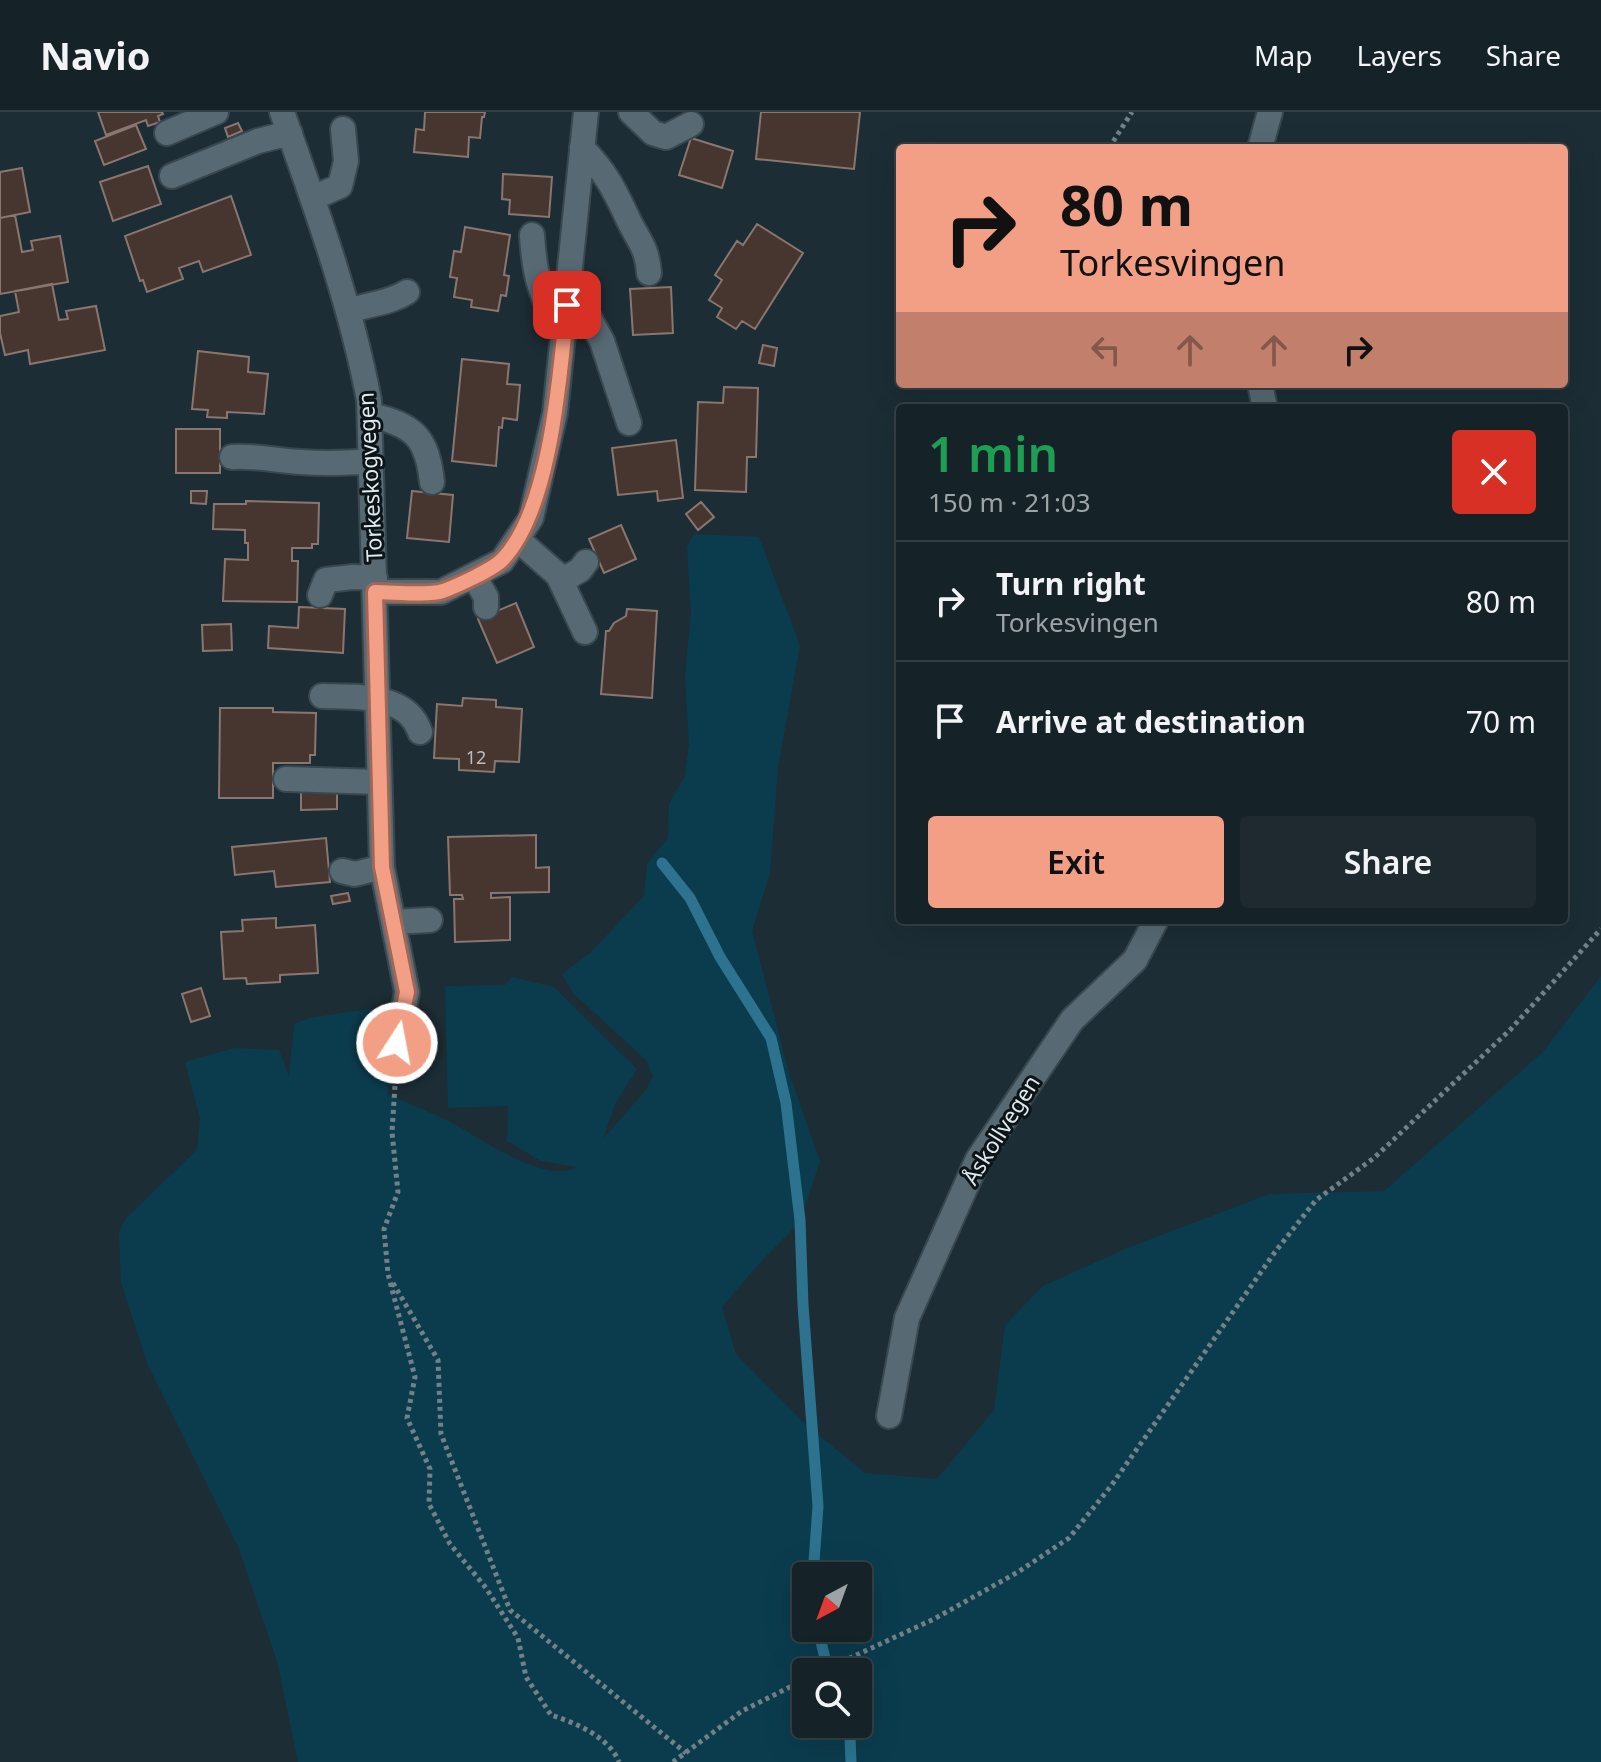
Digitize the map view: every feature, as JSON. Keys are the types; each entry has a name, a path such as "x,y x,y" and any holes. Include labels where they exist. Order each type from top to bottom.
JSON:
{"street":[{"path":"167,133 216,112"},
{"path":"320,595 326,580 353,577 375,585 441,592 502,561 531,518 555,413 586,112"},
{"path":"631,112 653,133 666,137 691,124"},
{"path":"1261,144 1270,112"},
{"path":"172,176 258,141 286,122"},
{"name":"Torkeskogvegen","path":"286,122 349,311 359,346 370,415 382,867 407,992 397,1043"},
{"path":"313,198 340,186 346,161 343,129"},
{"path":"582,148 601,167 620,198 648,253 649,273"},
{"path":"532,235 537,279 544,301 564,330"},
{"path":"569,281 602,341 629,423"},
{"path":"349,311 394,301 407,292"},
{"path":"370,415 391,420 414,432 429,455 432,482"},
{"path":"232,457 313,463 371,461"},
{"path":"517,539 558,575 585,632"},
{"path":"561,581 580,570 586,562"},
{"path":"474,576 486,597 486,607"},
{"path":"322,696 377,698 415,718 420,732"},
{"path":"286,779 378,782"},
{"path":"342,871 355,874 382,867"},
{"path":"393,922 430,920"},
{"name":"Åskollvegen","path":"889,1416 907,1318 978,1159 1072,1020 1135,960 1154,924"}],"path":[{"path":"1112,144 1132,112"},
{"path":"850,1658 934,1619 1018,1572 1069,1538 1111,1486 1275,1252 1316,1200 1374,1158 1510,1030 1601,929"},
{"path":"397,1043 392,1132 398,1192 384,1229 388,1274 415,1377 407,1418 430,1469 429,1504 450,1544 486,1588 518,1638 526,1677 551,1715 573,1722 614,1750 619,1762"},
{"path":"388,1274 438,1360 441,1434 510,1610 686,1753"},
{"path":"673,1762 742,1711 792,1686"}],"shaded area":[{"path":"694,534 759,537 800,645 778,767 770,873 752,931 790,1076 820,1161 800,1222 722,1307 736,1354 802,1421 865,1473 937,1479 994,1410 1005,1325 1043,1286 1125,1249 1269,1194 1384,1191 1543,1052 1601,976 1601,1762 298,1762 277,1661 239,1549 147,1363 121,1282 119,1233 126,1218 197,1150 200,1118 185,1062 234,1048 279,1050 289,1076 294,1024 309,1018 375,1008 374,1043 390,1046 388,1095 446,1120 531,1165 564,1171 577,1167 541,1161 507,1141 508,1106 448,1108 445,986 505,985 512,977 554,987 637,1069 615,1104 603,1139 645,1091 653,1077 647,1061 573,993 562,974 590,953 644,896 647,864 668,838 669,804 685,776 689,744 685,676 691,612 687,547"}],"building":[{"path":"98,112 163,114 158,116 160,122 148,126 146,120 106,135"},
{"path":"425,112 485,112 480,138 469,137 468,157 414,152 416,129 424,130"},
{"path":"761,112 860,112 854,169 756,159"},
{"path":"238,123 242,131 228,137 225,128"},
{"path":"136,125 146,149 104,165 95,141"},
{"path":"691,138 733,151 722,188 679,175"},
{"path":"148,166 161,204 113,221 100,182"},
{"path":"22,168 30,212 0,218 0,172"},
{"path":"503,174 552,177 549,217 509,214 510,200 502,199"},
{"path":"231,196 251,255 203,272 199,261 179,268 183,279 147,292 143,280 140,281 125,236"},
{"path":"15,215 22,252 33,250 31,241 60,236 68,282 0,294 0,218"},
{"path":"757,224 803,253 755,329 742,321 736,329 717,317 722,308 709,300 722,280 715,275 737,241 743,245"},
{"path":"465,227 510,235 504,275 509,276 506,296 501,295 498,311 471,307 472,300 454,297 457,278 450,277 454,251 461,252"},
{"path":"52,284 59,320 68,319 66,311 96,306 105,350 30,364 28,350 5,355 0,316 19,312 15,291"},
{"path":"671,287 673,333 633,335 630,289"},
{"path":"763,345 777,348 774,366 759,363"},
{"path":"198,351 249,357 248,372 268,374 264,414 227,412 227,418 207,417 208,410 192,409"},
{"path":"462,359 509,364 507,384 520,385 517,420 503,418 502,428 499,427 496,466 452,461"},
{"path":"724,387 758,388 756,457 747,457 746,492 695,490 698,402 723,403"},
{"path":"176,429 220,429 220,473 176,473"},
{"path":"676,440 683,498 658,501 657,491 618,495 612,448"},
{"path":"191,491 207,491 206,504 191,503"},
{"path":"412,491 453,495 449,542 407,538"},
{"path":"246,501 319,503 318,544 312,544 312,548 292,548 292,561 298,561 297,602 223,601 225,559 248,560 248,543 245,543 245,530 213,529 214,504 246,504"},
{"path":"701,502 714,517 698,530 686,514"},
{"path":"621,525 636,559 604,573 589,539"},
{"path":"516,603 534,647 497,663 478,619"},
{"path":"299,607 345,609 343,653 268,648 269,626 298,628"},
{"path":"627,609 657,611 652,698 601,694 606,631 626,616"},
{"path":"231,624 232,650 203,651 202,625"},
{"path":"463,698 496,700 496,707 522,709 519,762 495,761 494,772 459,770 459,759 434,758 437,704 462,706"},
{"path":"220,708 273,708 273,712 316,713 315,755 310,755 310,763 273,763 273,798 219,798"},
{"path":"301,791 337,791 337,809 301,810"},
{"path":"536,835 536,868 549,867 549,892 491,893 491,898 510,897 510,940 455,942 454,899 463,899 462,895 450,895 448,837"},
{"path":"326,838 330,882 276,887 274,871 235,875 232,847"},
{"path":"348,893 350,901 333,904 331,896"},
{"path":"276,918 276,928 315,925 318,973 280,975 280,982 247,984 246,978 224,979 221,932 243,931 242,920"},
{"path":"201,988 210,1016 191,1022 182,994"}],"waterway":[{"path":"662,863 690,898 720,957 771,1038 786,1103 800,1220 818,1506 814,1562"},
{"path":"821,1642 825,1658"},
{"path":"850,1738 851,1762"}],"route":[{"path":"397,1043 407,992 382,867 375,592 441,592 502,561 517,539 531,518 555,413 567,305"}]}
